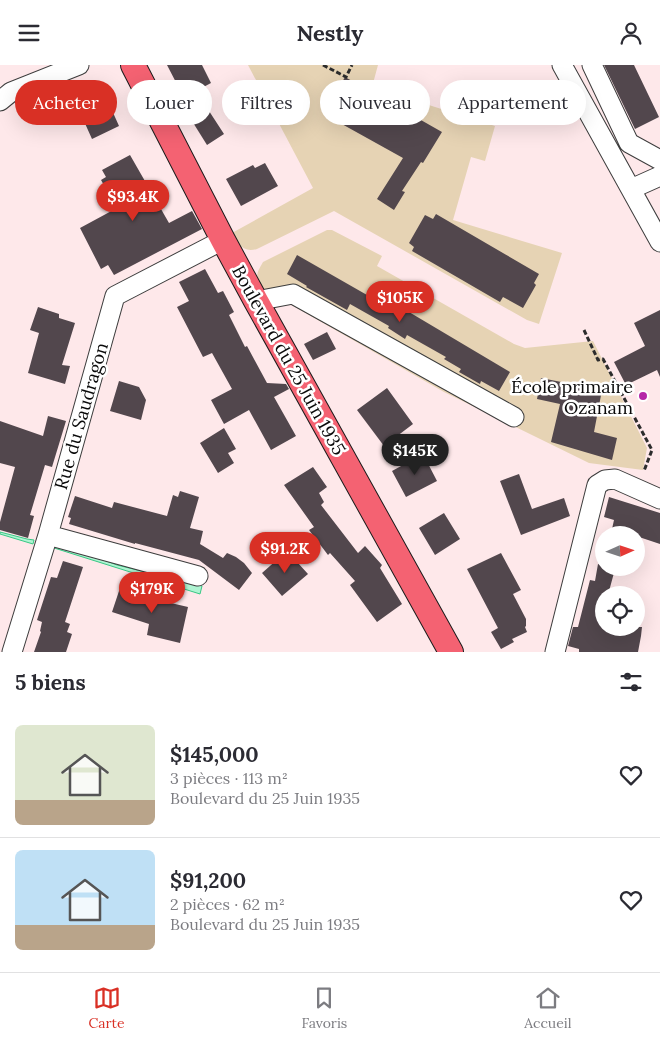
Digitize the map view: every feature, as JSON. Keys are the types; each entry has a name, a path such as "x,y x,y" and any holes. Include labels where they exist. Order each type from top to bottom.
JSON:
{"main road":[{"name":"Boulevard du 25 Juin 1935","path":"133,65 256,301 451,652"}],"street":[{"path":"0,101 11,92 79,65"},
{"path":"562,65 660,242"},
{"path":"592,65 629,143 660,160"},
{"path":"631,189 660,176"},
{"name":"Rue du Saudragon","path":"12,652 48,535 115,296 223,240"},
{"path":"256,301 293,294 514,417"},
{"path":"556,652 597,485 605,480 615,479 660,499"},
{"path":"48,535 198,576"}],"path":[{"path":"323,65 346,77 352,65"},
{"path":"584,330 598,360 604,359 652,450 637,489"}],"shaded area":[{"path":"248,65 378,65 374,80 320,80 320,125 430,125 430,105 440,109 440,125 495,126 485,161 471,157 453,220 562,253 539,324 527,320 334,211 257,249 248,250 242,247 232,233 313,188 280,125 310,125 310,80 256,80"},
{"path":"327,230 332,230 382,256 377,266 514,344 525,348 593,341 647,448 643,470 589,463 444,392 260,287 257,275 263,262"},
{"path":"0,532 34,540 33,544 0,534"},
{"path":"53,541 117,565 202,586 200,594 51,547"}],"building":[{"path":"167,65 202,65 210,80 175,80"},
{"path":"604,65 634,65 659,117 635,129"},
{"path":"212,116 224,134 207,145 194,125 212,125"},
{"path":"117,122 119,126 92,139 86,125 117,125"},
{"path":"344,125 430,125 442,132 423,163 421,162 402,191 405,192 394,210 377,199 403,158"},
{"path":"130,155 169,223 192,211 202,229 114,275 108,265 101,269 80,228 117,208 101,180 106,177 102,170"},
{"path":"265,163 278,186 241,206 226,179 253,165 255,168"},
{"path":"436,214 539,274 534,283 536,285 523,308 503,297 500,302 412,251 414,247 409,243 425,215 433,219"},
{"path":"297,255 374,299 377,293 510,372 499,391 481,381 480,384 459,372 461,369 444,359 446,357 407,335 405,339 388,328 389,326 350,304 347,310 306,287 287,274"},
{"path":"205,269 218,293 223,291 234,312 229,315 245,347 247,346 267,383 286,384 289,389 274,397 296,436 271,450 249,410 224,424 211,400 232,389 212,353 203,357 177,307 189,301 179,282"},
{"path":"38,307 59,314 59,318 75,323 62,365 70,366 65,384 28,373 39,333 30,330"},
{"path":"660,310 660,377 657,370 626,385 614,362 645,346 634,323"},
{"path":"327,332 336,349 313,360 304,344"},
{"path":"541,378 602,390 594,432 617,438 612,460 551,442 560,404 537,399"},
{"path":"119,381 139,387 146,400 141,420 110,411"},
{"path":"387,388 413,424 384,446 357,410"},
{"path":"48,416 66,421 52,467 45,465 30,515 34,516 28,538 0,530 0,522 15,467 0,463 0,421 43,436"},
{"path":"224,428 236,449 228,453 234,463 218,473 200,443"},
{"path":"423,454 437,481 406,497 392,471"},
{"path":"313,467 327,487 319,493 324,502 321,505 358,553 365,546 382,565 380,568 402,604 377,622 350,585 355,581 330,553 328,555 309,530 314,527 284,485"},
{"path":"519,474 532,509 564,498 570,516 521,535 500,481"},
{"path":"180,491 199,497 190,528 203,531 200,544 223,558 227,553 236,557 252,573 239,590 199,560 135,544 69,524 71,518 68,517 75,496 112,508 114,502 167,516 173,495 178,497"},
{"path":"609,497 660,513 660,544 645,539 645,526 613,526 614,520 604,517"},
{"path":"444,513 460,539 435,555 419,528"},
{"path":"287,551 308,574 282,596 262,573"},
{"path":"501,553 521,590 513,594 526,619 525,627 527,632 512,639 514,642 501,649 491,632 498,628 467,569"},
{"path":"63,561 83,567 65,622 70,624 67,632 72,634 66,652 34,652 41,632 42,622 37,620 51,577 57,578"},
{"path":"596,576 613,576 610,586 595,586 595,636 641,636 638,652 579,652 579,649 568,646 573,627 578,627 590,580 595,581"},
{"path":"121,585 142,592 141,596 188,607 180,643 147,635 149,624 112,612"}],"place":[{"name":"École primaire Ozanam","path":"643,396"}]}
